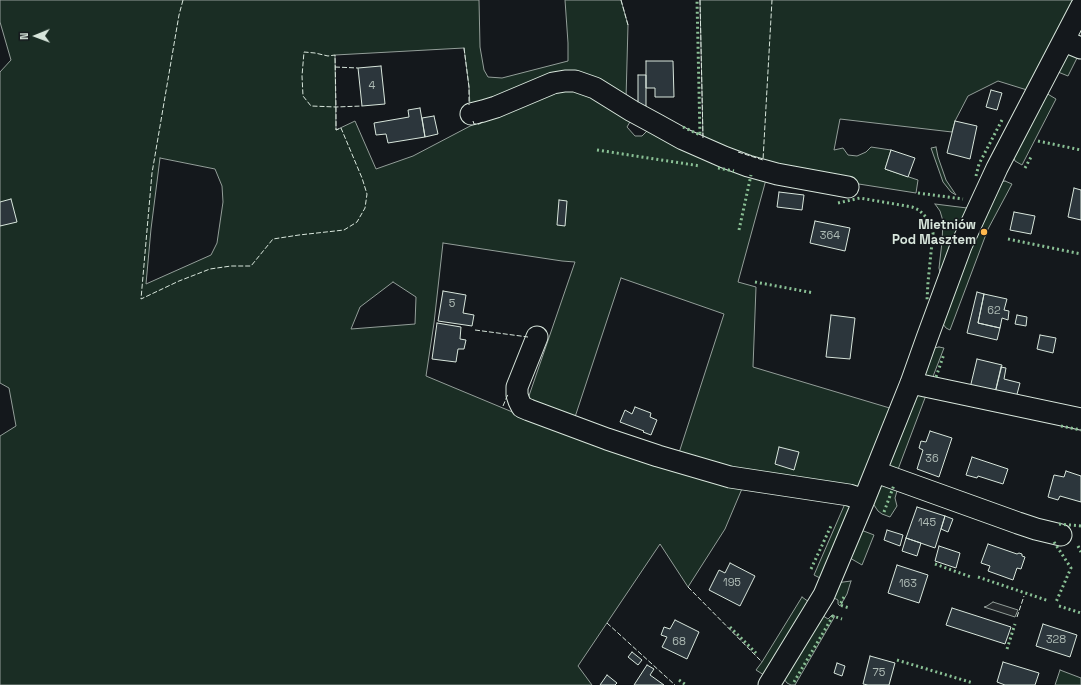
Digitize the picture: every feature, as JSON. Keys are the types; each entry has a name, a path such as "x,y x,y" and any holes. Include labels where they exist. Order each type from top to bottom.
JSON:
{"street":[{"path":"768,685 824,595 876,472 962,246 997,168 1072,44 1081,7"},
{"path":"471,114 496,107 554,83 575,81 595,88 682,139 724,157 748,166 777,174 848,187"},
{"path":"537,337 517,387 517,395 522,407 621,444 717,474 749,481 849,495 864,500"},
{"path":"911,383 1081,419"},
{"path":"876,472 1018,523 1062,535"}],"green space":[{"path":"0,0 479,0 480,47 484,70 488,77 502,78 568,61 565,0 621,0 628,25 626,99 631,120 627,127 635,136 642,136 649,129 767,176 738,282 756,287 753,367 893,409 862,484 851,492 850,514 822,579 814,575 847,499 744,484 725,529 688,587 660,544 578,666 592,685 0,685 0,436 16,426 9,388 0,383 0,72 11,60 0,22","holes":["464,48 470,107 474,124 413,156 376,169 355,121 336,130 335,55","160,158 215,169 222,186 223,202 217,243 211,255 146,284","443,243 575,262 522,416 426,376 434,323","621,278 724,314 677,459 574,420","393,282 416,297 415,324 351,329 360,307"]},
{"path":"700,0 1077,0 1027,90 998,81 968,96 955,121 952,132 840,119 834,150 843,148 848,155 857,156 866,152 871,147 891,150 885,169 918,180 916,193 776,171 703,140"},
{"path":"1069,51 1079,54 1068,76 1058,72"},
{"path":"1046,93 1056,99 1022,165 1015,161 1013,156"},
{"path":"936,147 946,180 956,195 951,192 943,182 931,148"},
{"path":"1005,181 1012,184 988,229 950,330 943,324 943,318 1000,182"},
{"path":"935,204 967,208 941,276 939,268 943,221 940,211"},
{"path":"934,348 944,348 932,379 921,377"},
{"path":"917,388 928,390 897,472 887,466"},
{"path":"885,483 899,484 895,498 897,506 890,517 878,511 872,502 878,488"},
{"path":"861,530 874,535 862,565 850,558"},
{"path":"851,581 847,594 840,606 838,604 838,600 830,596 836,583"},
{"path":"802,597 809,602 764,675 756,670"},
{"path":"820,614 828,619 832,615 835,616 795,685 791,685 784,679"},
{"path":"1060,670 1081,678 1081,685 1055,685"}],"shaded area":[{"path":"993,602 1018,610 1015,617 984,607"}],"building":[{"path":"646,61 673,61 674,97 655,97 655,88 646,88"},
{"path":"381,66 385,104 362,106 358,68"},
{"path":"638,75 646,75 646,106 638,106"},
{"path":"991,90 1002,93 997,110 986,107"},
{"path":"420,108 425,137 388,143 386,134 376,135 374,123 409,117 408,110"},
{"path":"434,116 438,134 425,137 422,118"},
{"path":"955,121 977,126 970,159 947,153"},
{"path":"891,150 915,158 908,177 885,169"},
{"path":"1074,188 1081,190 1081,220 1068,217"},
{"path":"779,192 804,195 802,210 777,207"},
{"path":"11,199 17,222 0,226 0,202"},
{"path":"559,200 567,201 565,226 557,225"},
{"path":"1014,212 1035,216 1031,234 1010,230"},
{"path":"815,221 850,228 845,251 810,243"},
{"path":"443,291 466,295 463,313 474,315 472,326 438,321"},
{"path":"977,292 984,294 978,323 1000,328 997,340 967,333"},
{"path":"984,294 1007,299 1004,310 1009,311 1008,320 1002,318 1000,328 978,323"},
{"path":"831,315 855,318 850,359 826,357"},
{"path":"1017,315 1027,317 1026,326 1015,324"},
{"path":"437,323 461,327 460,339 466,340 464,349 458,349 456,362 432,359"},
{"path":"1040,335 1056,338 1053,353 1037,349"},
{"path":"977,359 1002,365 995,393 970,388"},
{"path":"1001,367 1006,368 1004,379 1020,383 1016,398 995,393"},
{"path":"635,407 651,413 650,417 657,420 651,435 620,422 625,410 632,414"},
{"path":"930,431 952,438 939,477 917,469 923,450 919,448 921,441 926,442"},
{"path":"779,447 799,452 794,470 775,464"},
{"path":"972,457 1008,469 1003,484 978,476 977,478 966,475"},
{"path":"1066,471 1081,476 1081,502 1060,496 1058,500 1048,497 1054,475 1064,477"},
{"path":"917,507 945,516 935,548 906,538"},
{"path":"945,516 953,519 948,532 941,529"},
{"path":"887,530 903,535 900,546 884,540"},
{"path":"906,538 921,543 917,556 902,551"},
{"path":"988,544 1017,554 1022,554 1022,556 1025,557 1021,569 1017,568 1013,580 988,571 990,566 981,563"},
{"path":"939,546 960,553 956,568 935,561"},
{"path":"730,563 755,576 740,606 709,590 719,570 725,573"},
{"path":"897,565 928,575 919,603 888,593"},
{"path":"952,608 1011,627 1005,644 946,625"},
{"path":"675,620 699,632 687,659 662,647 667,637 661,635 664,627 670,629"},
{"path":"1043,624 1077,635 1070,657 1036,646"},
{"path":"632,652 642,660 638,665 628,657"},
{"path":"870,656 895,663 889,685 863,684"},
{"path":"1003,662 1039,673 1035,685 1005,685 997,682"},
{"path":"837,663 845,666 842,676 834,673"},
{"path":"647,665 654,669 650,675 664,685 634,685"},
{"path":"607,675 617,683 615,685 600,685"}],"hedge":[{"path":"683,127 700,135 697,0"},
{"path":"976,176 979,164 1002,120"},
{"path":"1038,141 1081,150"},
{"path":"597,150 700,166"},
{"path":"1025,168 1031,157"},
{"path":"718,168 734,171"},
{"path":"739,230 751,175"},
{"path":"918,193 963,199"},
{"path":"838,203 860,198 912,207 919,210 927,218 933,233 927,300"},
{"path":"1008,239 1081,254"},
{"path":"755,282 814,293"},
{"path":"936,377 944,354"},
{"path":"1061,426 1081,430"},
{"path":"884,512 894,485"},
{"path":"1059,524 1081,526"},
{"path":"811,569 831,526"},
{"path":"1054,542 1071,568 1056,602"},
{"path":"1078,546 1081,552"},
{"path":"935,564 971,577"},
{"path":"978,577 1049,601"},
{"path":"844,597 840,605 849,608"},
{"path":"1059,606 1081,613"},
{"path":"794,682 833,616 842,619"},
{"path":"1007,649 1015,624"},
{"path":"730,627 756,653"},
{"path":"897,660 973,683"},
{"path":"679,680 686,685"}],"fence":[{"path":"183,0 179,15 152,173 141,299 179,281 210,269 231,266 251,266 273,239 344,230 357,222 365,208 367,194 362,178 341,128 336,130 336,107 335,55 328,56 304,52 302,76 303,96 311,106 336,107 362,106"},
{"path":"621,0 628,25"},
{"path":"700,0 703,139"},
{"path":"738,152 763,160 772,0"},
{"path":"464,48 469,87 469,105"},
{"path":"335,67 358,68"},
{"path":"473,121 474,124 479,124 484,121"},
{"path":"475,330 528,337"},
{"path":"503,406 508,394"},
{"path":"688,587 762,662"},
{"path":"1017,617 1024,596"},
{"path":"607,623 675,685"}],"place":[{"name":"Mietniów Pod Masztem","path":"984,232"}]}
